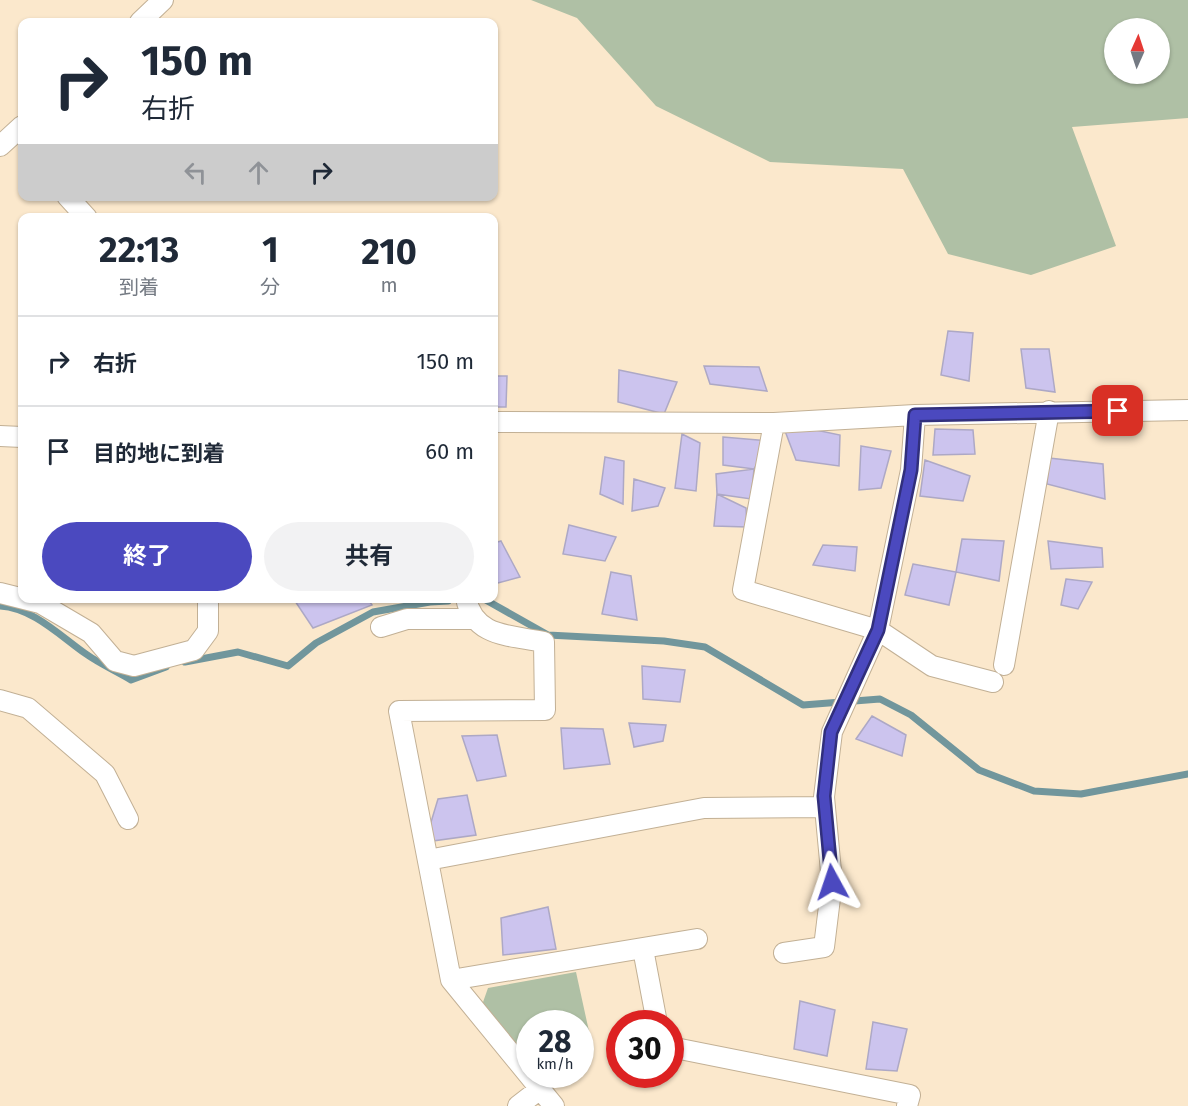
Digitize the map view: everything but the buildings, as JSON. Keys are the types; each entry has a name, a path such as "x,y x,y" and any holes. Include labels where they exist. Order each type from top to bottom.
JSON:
{"street":[{"path":"144,18 163,0"},
{"path":"72,201 82,213"},
{"path":"498,422 774,423 915,415 1188,410"},
{"path":"1004,664 1049,411"},
{"path":"784,953 824,947 832,882 824,796 831,732 878,630 911,470 915,415"},
{"path":"774,423 743,590 878,630 932,666 993,682"},
{"path":"0,436 18,437"},
{"path":"0,593 18,598"},
{"path":"40,603 91,633 115,661 134,666 194,650 208,631 208,603"},
{"path":"467,603 468,610 484,629 544,642 545,710 399,711 451,980 554,1106"},
{"path":"381,627 407,619 474,619"},
{"path":"0,700 28,708 105,774 128,819"},
{"path":"428,860 704,808 825,807"},
{"path":"451,980 643,950 697,939"},
{"path":"643,950 655,1010"},
{"path":"684,1050 910,1095 907,1106"},
{"path":"518,1106 540,1089"}],"green space":[{"path":"531,0 1188,0 1188,118 1072,127 1116,246 1031,275 948,254 903,169 770,162 656,106 577,18"},
{"path":"576,972 584,1010 516,1010 516,1043 482,1005 488,988"}],"waterway":[{"path":"185,662 238,652 288,666 316,643 373,612 424,603"},
{"path":"491,603 548,635 664,641 705,647 803,705 880,699 911,715 979,770 1034,791 1081,794 1188,774"},
{"path":"0,606 35,617 91,658 131,680 166,667"}],"route":[{"path":"832,882 824,796 831,732 878,630 911,470 915,415 1118,411"}]}
